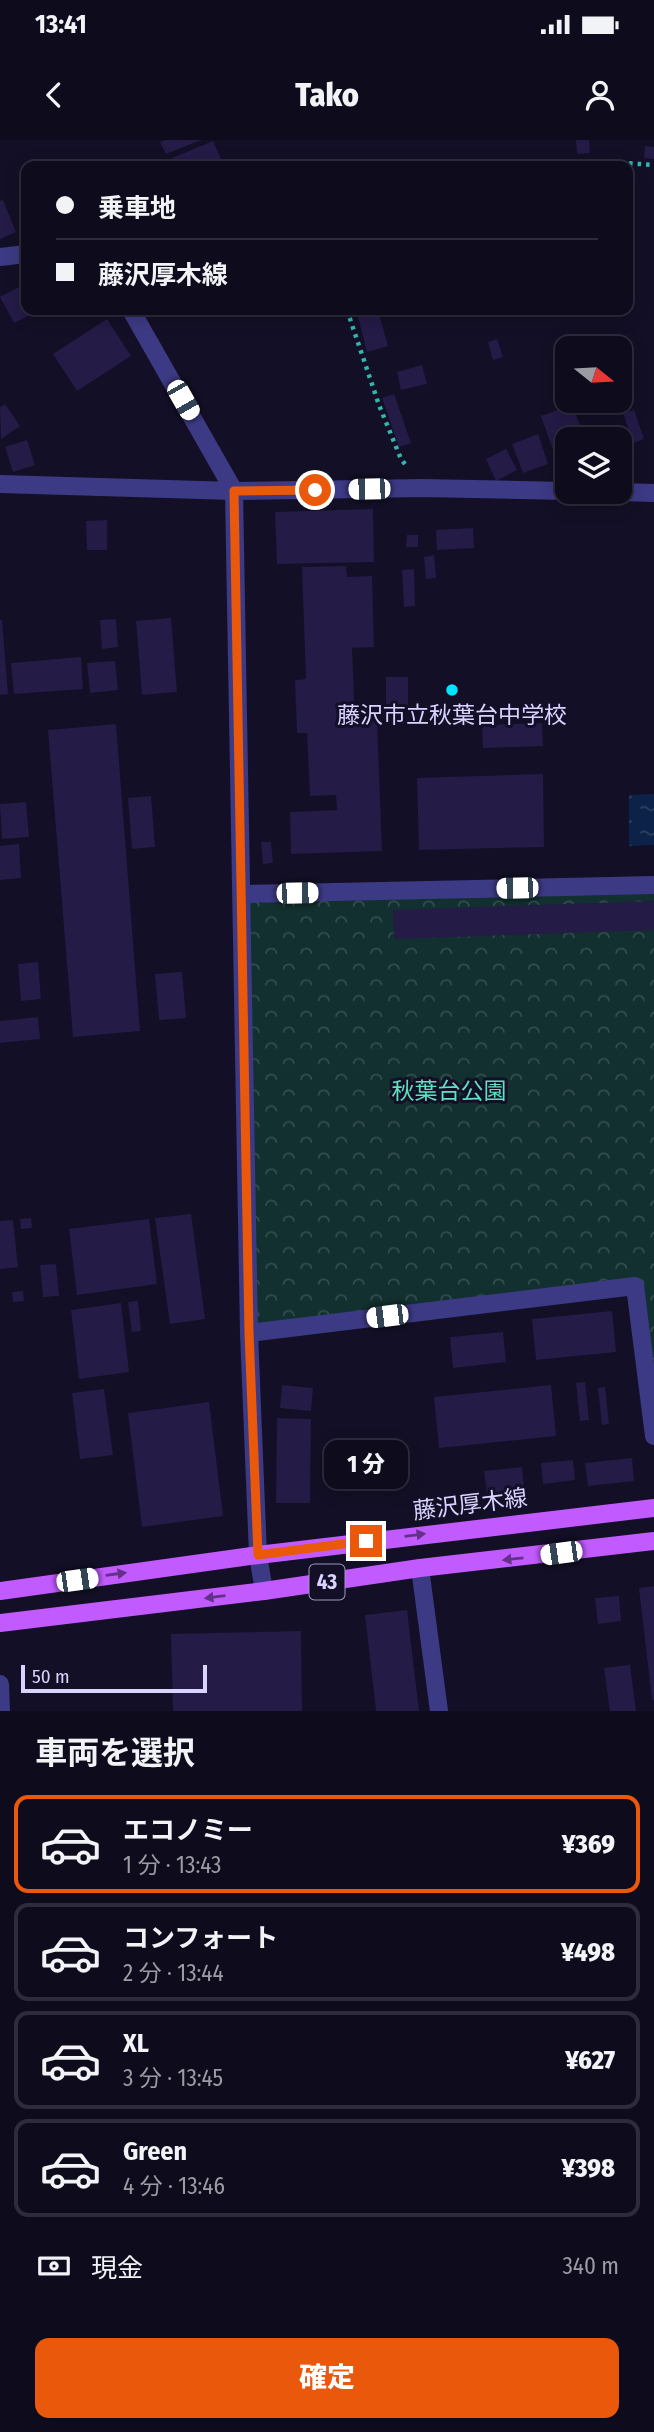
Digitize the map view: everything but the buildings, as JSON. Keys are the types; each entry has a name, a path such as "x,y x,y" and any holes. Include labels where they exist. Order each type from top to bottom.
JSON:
{"main road":[{"name":"藤沢厚木線","path":"0,1591 258,1555 654,1507"},
{"name":"43","path":"0,1623 264,1591 420,1568 654,1541"}],"street":[{"path":"0,257 21,255"},
{"path":"134,315 234,491 249,1333 258,1555 264,1591"},
{"path":"0,484 234,491 423,488 555,491"},
{"path":"632,492 654,493"},
{"path":"242,894 654,885"},
{"path":"249,1333 635,1286 654,1436"},
{"path":"420,1568 439,1711"},
{"path":"0,1684 1,1711"}],"path":[{"path":"633,163 654,164"},
{"path":"349,315 401,459 423,488"}],"green space":[{"name":"秋葉台公園","path":"654,878 654,1436 635,1286 249,1333 242,894"}],"water":[{"path":"654,794 654,845 629,846 629,795"}],"place":[{"name":"藤沢市立秋葉台中学校","path":"452,690"}],"route":[{"path":"315,490 234,491 249,1333 258,1555 366,1541"}]}
